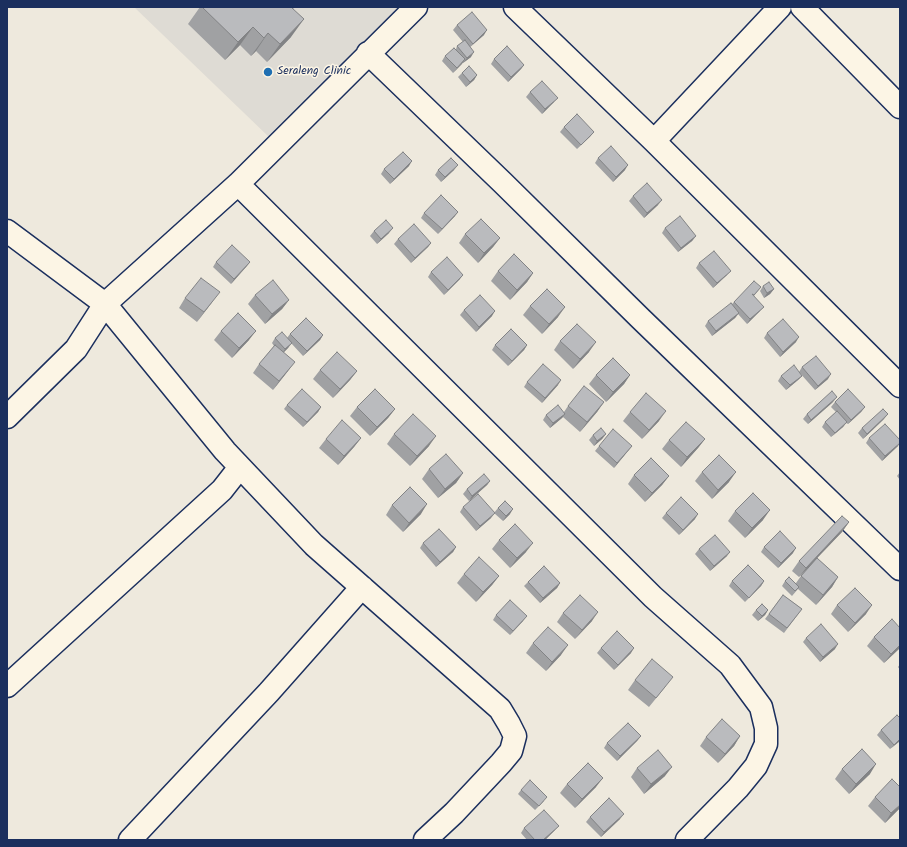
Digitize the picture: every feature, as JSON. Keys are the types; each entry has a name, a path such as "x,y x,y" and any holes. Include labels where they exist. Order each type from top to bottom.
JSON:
{"street":[{"path":"7,417 76,349 105,304 238,184 416,7"},
{"path":"515,7 654,141 900,386"},
{"path":"654,141 780,7"},
{"path":"802,7 900,107"},
{"path":"368,54 503,183 641,319 900,569"},
{"path":"238,184 653,597 730,665 761,707 766,728 766,744 756,766 738,788 687,840"},
{"path":"7,231 105,304 225,451 314,545 500,709 514,736 511,751 454,813 425,840"},
{"path":"7,686 222,490 240,467"},
{"path":"130,840 269,692 362,587"}],"shaded area":[{"name":"Seraleng Clinic","path":"134,7 399,7 270,138"}],"building":[{"path":"202,7 294,7 292,8 304,19 280,44 268,33 264,38 253,27 238,42"},
{"path":"472,12 487,30 473,44 457,25"},
{"path":"465,40 474,52 467,58 457,46"},
{"path":"507,46 524,65 511,77 494,59"},
{"path":"454,48 465,59 457,68 445,56"},
{"path":"469,66 477,75 470,82 462,73"},
{"path":"542,81 558,98 545,109 530,92"},
{"path":"577,114 594,132 581,145 564,127"},
{"path":"611,146 628,165 616,177 598,158"},
{"path":"403,152 412,161 394,179 384,169"},
{"path":"451,158 458,165 445,177 438,170"},
{"path":"647,183 662,200 647,213 633,196"},
{"path":"441,195 458,212 442,229 424,213"},
{"path":"680,216 696,236 681,248 665,228"},
{"path":"481,219 500,238 484,253 465,234"},
{"path":"386,220 393,228 381,239 374,231"},
{"path":"414,224 431,243 415,258 398,239"},
{"path":"232,245 250,262 234,279 216,262"},
{"path":"714,251 731,271 717,283 699,263"},
{"path":"514,254 533,273 517,290 498,271"},
{"path":"447,257 463,275 448,290 431,272"},
{"path":"201,278 220,292 204,312 185,298"},
{"path":"273,280 289,300 272,314 255,295"},
{"path":"754,281 761,287 754,295 752,294 764,307 750,319 734,302"},
{"path":"769,282 774,289 767,293 763,286"},
{"path":"547,289 565,307 549,324 530,306"},
{"path":"480,295 495,311 479,327 464,310"},
{"path":"731,303 739,313 716,331 708,321"},
{"path":"238,313 256,331 239,348 221,331"},
{"path":"306,318 323,335 307,351 290,334"},
{"path":"783,319 799,337 783,352 767,333"},
{"path":"577,324 596,342 580,359 560,341"},
{"path":"511,329 527,345 512,361 495,345"},
{"path":"282,332 292,343 285,349 275,338"},
{"path":"275,345 295,362 279,381 259,364"},
{"path":"337,352 357,371 340,389 320,370"},
{"path":"816,356 831,374 818,386 802,367"},
{"path":"613,358 630,375 613,392 596,375"},
{"path":"543,364 561,380 545,398 527,382"},
{"path":"794,365 802,376 790,385 781,376"},
{"path":"584,386 604,402 587,422 568,406"},
{"path":"302,389 321,407 307,422 287,405"},
{"path":"375,389 395,409 377,427 357,407"},
{"path":"848,389 865,407 851,420 835,402"},
{"path":"832,391 837,397 811,420 807,414"},
{"path":"646,393 666,411 649,430 630,412"},
{"path":"558,405 565,414 553,423 546,415"},
{"path":"883,409 888,414 867,434 862,428"},
{"path":"837,411 847,422 835,433 825,422"},
{"path":"413,414 436,436 417,456 394,434"},
{"path":"342,420 361,438 344,456 326,439"},
{"path":"686,422 705,439 687,457 669,440"},
{"path":"885,424 900,440 900,443 885,456 869,438"},
{"path":"601,428 606,434 597,441 593,435"},
{"path":"613,429 632,446 617,463 599,446"},
{"path":"446,454 463,473 445,489 429,469"},
{"path":"719,455 736,472 718,490 702,472"},
{"path":"651,458 669,476 652,493 634,475"},
{"path":"484,474 490,481 472,496 467,489"},
{"path":"410,487 427,504 409,523 392,505"},
{"path":"753,493 770,510 752,528 735,511"},
{"path":"478,494 495,513 480,526 463,507"},
{"path":"681,497 698,514 683,530 666,513"},
{"path":"505,501 513,509 506,516 498,508"},
{"path":"842,516 849,522 806,568 799,561"},
{"path":"515,524 533,543 517,558 499,540"},
{"path":"439,529 456,547 440,562 423,543"},
{"path":"780,531 796,548 781,563 764,547"},
{"path":"715,535 730,552 714,566 699,549"},
{"path":"479,557 499,576 483,592 464,574"},
{"path":"817,558 838,577 823,595 801,576"},
{"path":"748,565 764,581 749,598 732,581"},
{"path":"544,566 560,583 543,598 528,582"},
{"path":"789,577 799,587 795,591 785,581"},
{"path":"855,588 872,605 855,623 837,605"},
{"path":"580,595 598,612 582,630 563,613"},
{"path":"783,595 802,609 787,628 769,614"},
{"path":"510,600 527,616 513,631 496,615"},
{"path":"762,604 768,610 762,616 756,610"},
{"path":"892,619 900,628 900,645 891,654 874,637"},
{"path":"821,624 838,644 823,657 806,638"},
{"path":"548,627 568,645 552,662 533,643"},
{"path":"617,631 634,648 618,665 601,648"},
{"path":"652,659 673,677 656,698 635,680"},
{"path":"897,715 900,718 900,739 894,745 881,730"},
{"path":"722,719 740,736 725,754 706,737"},
{"path":"628,723 641,736 620,756 607,743"},
{"path":"862,749 876,764 856,784 842,769"},
{"path":"658,750 672,767 651,784 637,768"},
{"path":"588,763 603,778 582,799 567,784"},
{"path":"892,779 900,787 900,805 891,813 875,797"},
{"path":"530,780 547,797 539,806 521,790"},
{"path":"609,798 624,814 604,832 590,817"},
{"path":"544,810 559,826 543,840 535,840 524,828"}],"place":[{"name":"Seraleng Clinic","path":"268,72"}]}
